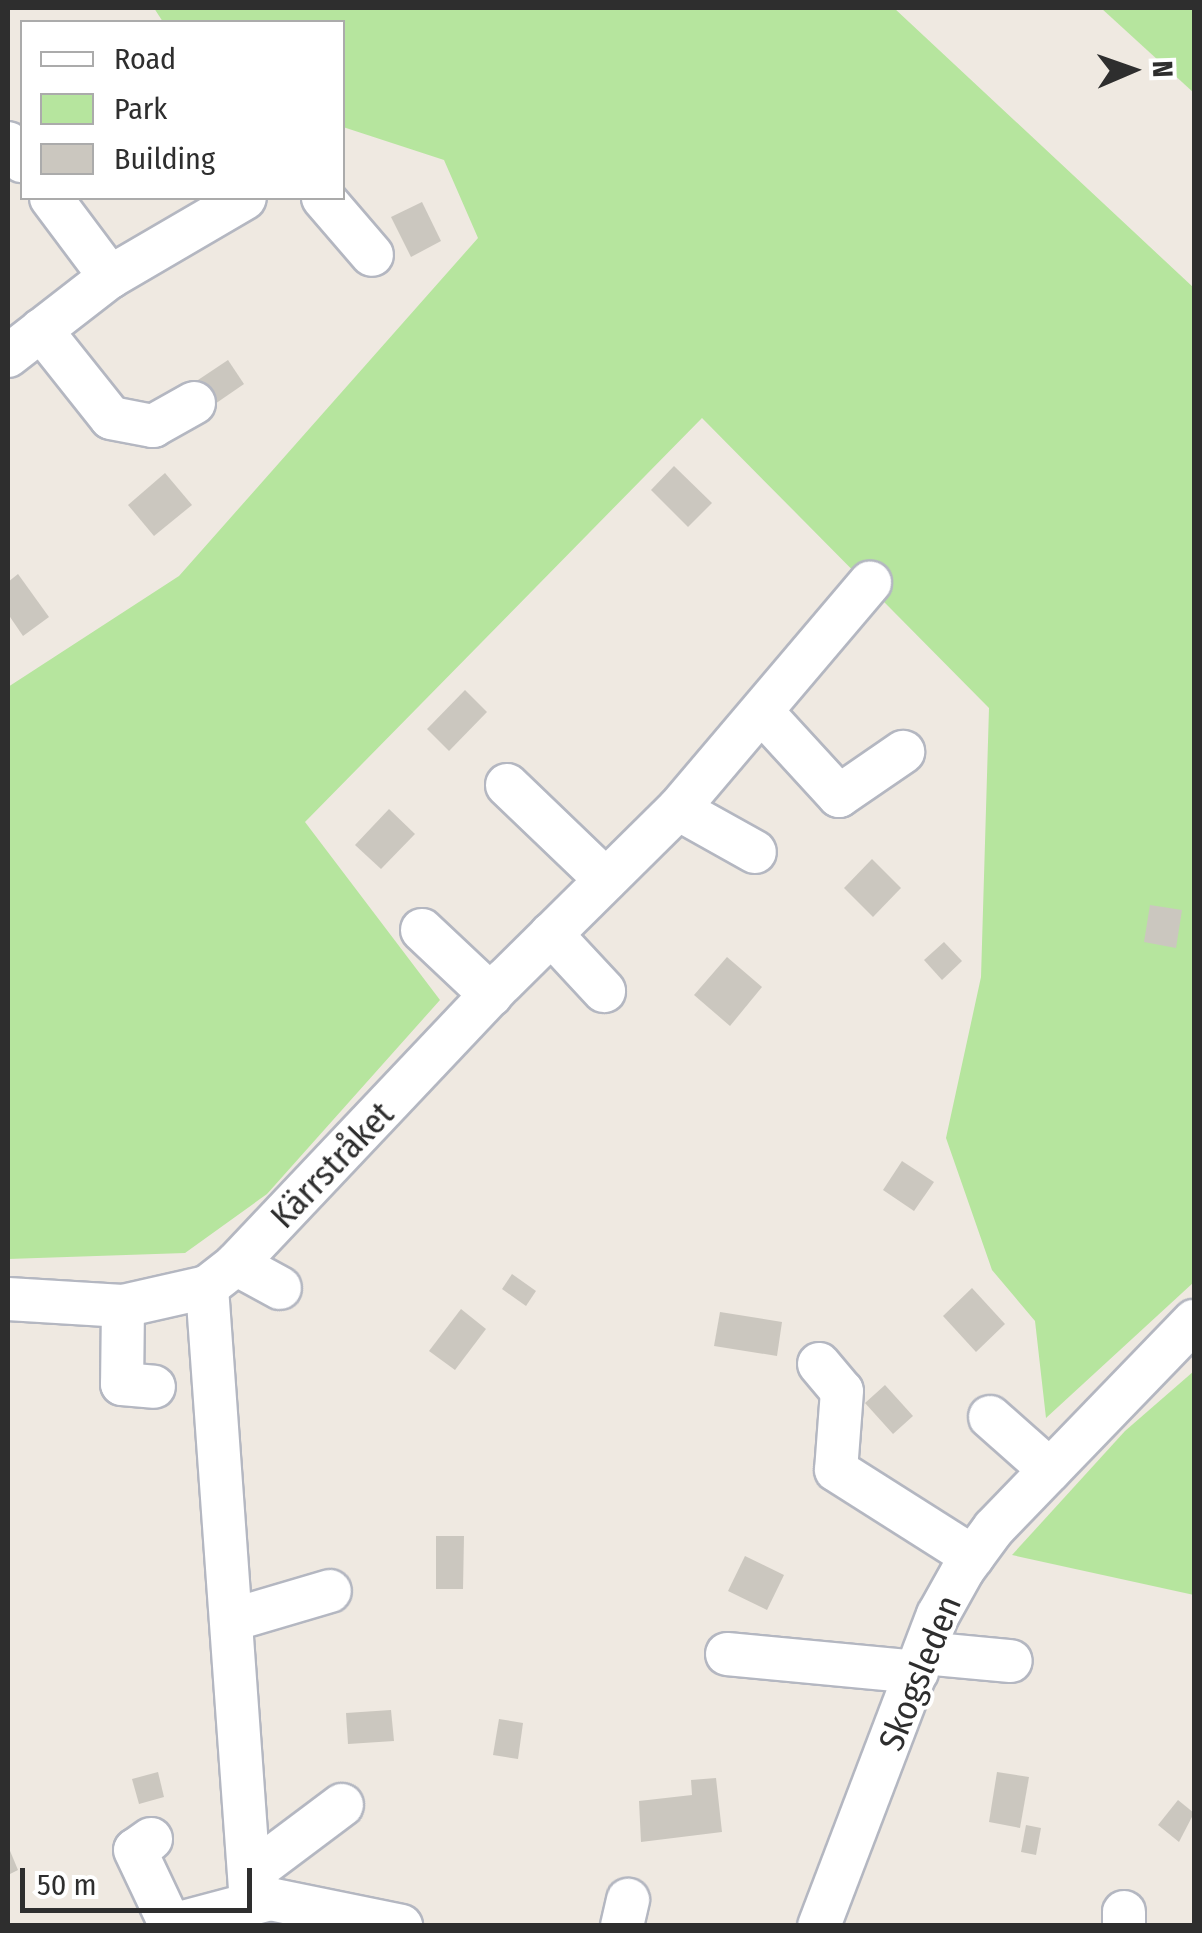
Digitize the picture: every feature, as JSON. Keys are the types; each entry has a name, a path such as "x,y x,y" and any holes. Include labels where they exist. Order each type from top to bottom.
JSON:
{"street":[{"path":"52,200 110,277"},
{"path":"8,356 110,277 242,200"},
{"path":"324,200 372,255"},
{"path":"41,330 111,418 152,426 194,403"},
{"name":"Kärrstråket","path":"222,1276 491,995 678,809 870,583"},
{"path":"762,712 839,796 902,752"},
{"path":"507,785 606,880"},
{"path":"678,809 755,852"},
{"path":"422,930 491,995"},
{"path":"551,934 604,991"},
{"path":"222,1276 232,1620 251,1889"},
{"path":"8,1299 123,1306 222,1276 280,1288"},
{"path":"123,1306 122,1384 154,1387"},
{"name":"Skogsleden","path":"819,1926 921,1662 973,1557 1050,1470 1194,1321"},
{"path":"819,1364 842,1391 836,1470 973,1557"},
{"path":"990,1417 1050,1470"},
{"path":"232,1620 330,1591"},
{"path":"726,1654 921,1662 1011,1661"},
{"path":"151,1839 135,1850 169,1925 251,1889 342,1804"},
{"path":"251,1889 270,1898 402,1926"}],"green space":[{"path":"154,8 894,8 1194,288 1194,1282 1046,1418 1035,1321 992,1270 946,1138 981,977 989,708 702,418 305,822 440,1000 267,1194 185,1253 8,1259 8,687 179,576 478,238 444,160 345,128 345,20 162,20"},
{"path":"1101,8 1194,8 1194,93"},
{"path":"1194,1371 1194,1595 1012,1555 1125,1431"}],"building":[{"path":"422,202 441,241 411,257 391,217"},
{"path":"228,360 244,384 212,406 195,382"},
{"path":"674,466 712,503 688,527 651,490"},
{"path":"165,473 192,505 154,536 128,505"},
{"path":"18,574 49,617 23,636 8,614 8,582"},
{"path":"465,690 487,712 449,751 427,729"},
{"path":"389,809 415,834 381,869 355,845"},
{"path":"872,859 901,888 873,917 844,888"},
{"path":"1150,905 1182,910 1176,948 1144,942"},
{"path":"944,942 962,961 942,980 924,960"},
{"path":"727,957 762,987 730,1026 694,995"},
{"path":"902,1161 934,1182 914,1211 883,1190"},
{"path":"512,1274 536,1291 526,1306 502,1289"},
{"path":"972,1288 1005,1324 976,1352 943,1316"},
{"path":"461,1309 486,1329 455,1370 429,1351"},
{"path":"720,1312 782,1322 777,1356 714,1346"},
{"path":"885,1385 913,1416 893,1434 865,1403"},
{"path":"436,1536 464,1536 463,1589 436,1589"},
{"path":"745,1556 784,1575 767,1610 728,1591"},
{"path":"391,1710 394,1741 348,1744 346,1713"},
{"path":"499,1719 523,1723 518,1759 493,1755"},
{"path":"158,1772 164,1797 139,1804 132,1779"},
{"path":"997,1772 1029,1777 1020,1828 989,1822"},
{"path":"716,1778 722,1832 641,1842 639,1801 692,1795 691,1780"},
{"path":"1178,1800 1194,1813 1179,1842 1158,1825"},
{"path":"1026,1825 1041,1828 1036,1855 1021,1852"},
{"path":"8,1846 18,1870 8,1875"}]}
